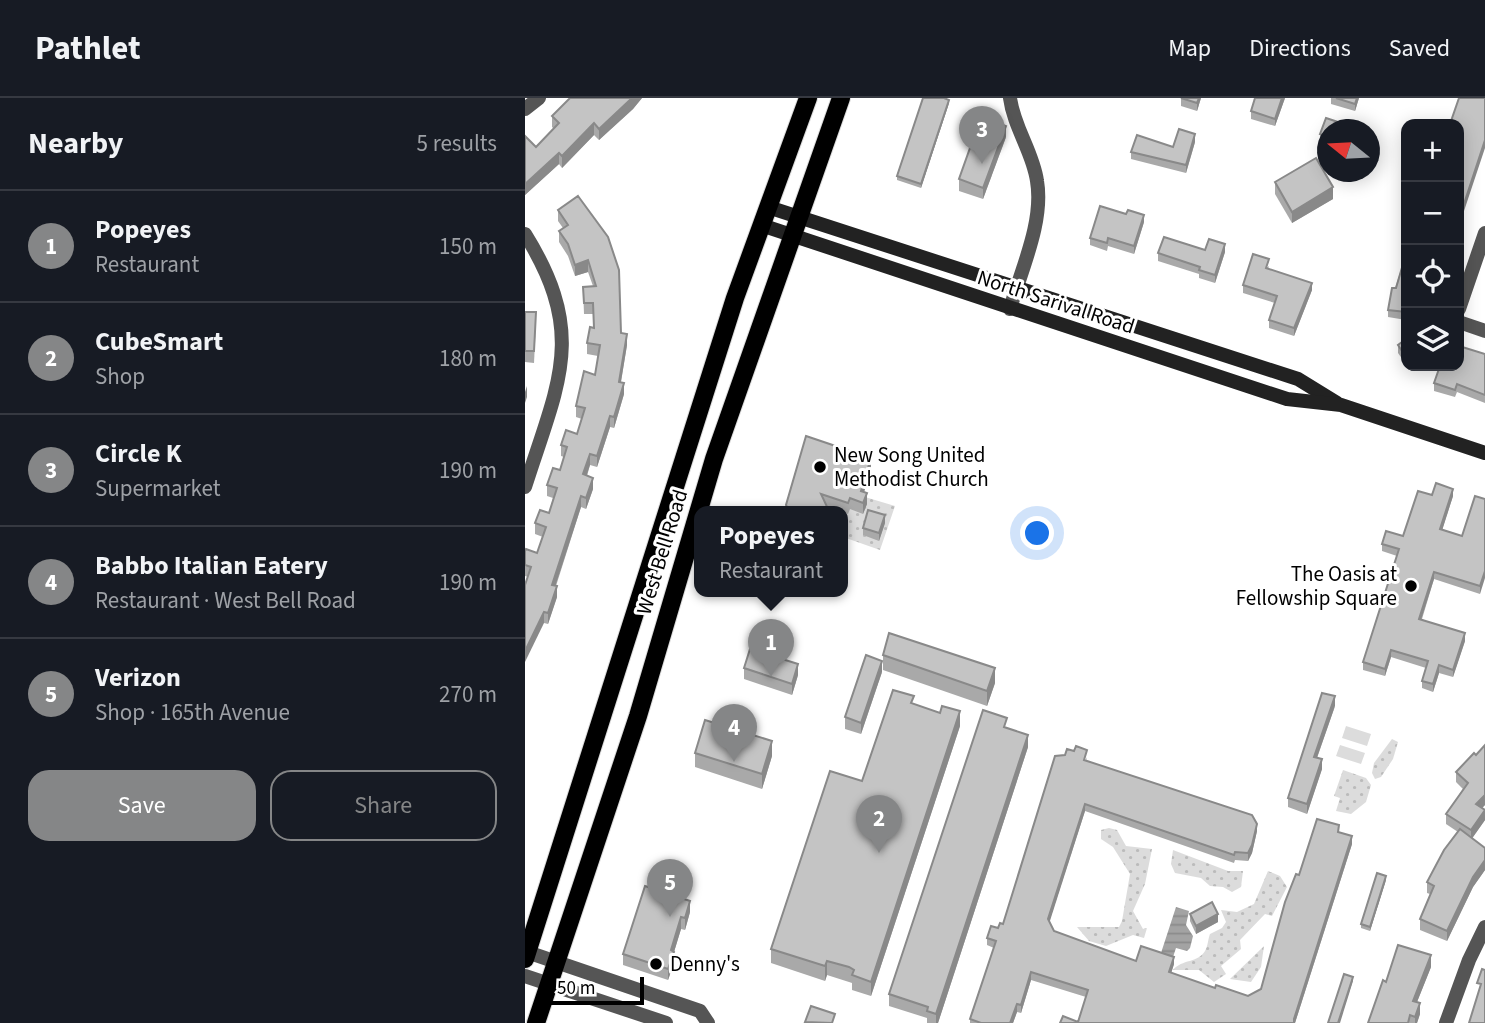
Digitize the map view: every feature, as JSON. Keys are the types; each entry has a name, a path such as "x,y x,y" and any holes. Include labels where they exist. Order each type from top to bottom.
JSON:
{"main road":[{"name":"West Bell Road","path":"526,956 619,671 647,570 761,225 808,98"},
{"name":"West Bell Road","path":"699,506 790,235 841,98"},
{"name":"North Sarival Road","path":"768,207 1298,379 1341,405"},
{"name":"North Sarival Road","path":"761,225 1287,399 1341,405 1485,453"},
{"name":"West Bell Road","path":"536,1023 638,716 694,523"},
{"path":"647,570 677,578"}],"street":[{"path":"525,109 539,98"},
{"path":"1010,98 1016,127 1034,167 1038,198 1010,309"},
{"path":"1459,308 1485,233"},
{"path":"525,234 545,266 557,296 564,350 525,487"},
{"path":"1464,324 1485,331"},
{"path":"1446,1023 1469,960 1485,927"},
{"path":"526,956 556,963 700,1011 708,1023"},
{"path":"525,976 666,1023"}],"shaded area":[{"path":"845,491 895,506 880,550 848,539 848,506 837,506 841,493"},
{"path":"1346,726 1371,734 1367,746 1342,738"},
{"path":"1392,739 1398,742 1393,759 1381,777 1375,779 1372,773 1374,763"},
{"path":"1340,745 1365,753 1361,764 1336,756"},
{"path":"1343,770 1366,778 1371,785 1366,802 1351,814 1336,811 1340,798 1334,796"},
{"path":"1101,830 1117,830 1126,846 1152,849 1145,884 1133,911 1143,929 1147,928 1144,938 1133,935 1106,946 1089,941 1077,927 1119,927 1122,921 1130,874 1113,847 1101,839"},
{"path":"1173,850 1228,871 1243,871 1241,887 1232,892 1223,887 1210,886 1201,878 1175,873 1171,864"},
{"path":"1268,871 1280,876 1287,887 1272,916 1265,914 1240,940 1241,949 1221,966 1226,974 1214,982 1199,970 1173,970 1202,955 1210,934 1222,928 1226,922 1221,910 1237,912 1254,904"},
{"path":"1176,907 1189,911 1186,925 1193,936 1190,948 1187,951 1176,948 1173,957 1161,953"},
{"path":"1264,946 1261,967 1251,982 1230,979"}],"building":[{"path":"570,98 632,98 599,129 594,123 562,156 559,153 525,184 525,136 536,147 559,123 552,116"},
{"path":"923,98 949,100 921,184 897,176"},
{"path":"1181,98 1199,98 1197,103"},
{"path":"1255,98 1282,98 1275,119 1251,111"},
{"path":"1336,98 1357,98 1355,104"},
{"path":"1459,98 1485,98 1485,140 1464,204 1464,119 1452,119"},
{"path":"981,117 1006,126 983,188 959,179"},
{"path":"1179,129 1195,134 1186,165 1131,152 1137,135 1173,147"},
{"path":"1316,158 1317,182 1330,182 1333,187 1292,212 1275,182"},
{"path":"578,196 608,237 619,270 621,333 627,334 619,382 624,383 614,417 610,416 597,456 590,454 583,474 593,478 586,498 581,496 552,585 557,586 548,613 544,612 525,651 525,585 531,567 525,565 525,551 526,549 537,553 546,527 535,523 540,510 549,513 557,488 547,485 553,468 560,470 567,447 561,445 566,430 577,434 585,408 576,406 584,371 595,375 600,345 587,343 590,327 594,328 593,303 584,303 583,287 596,286 588,260 575,265 568,244 559,231 568,225 558,210"},
{"path":"1100,206 1126,214 1128,210 1144,215 1134,246 1108,238 1107,243 1090,238"},
{"path":"1164,237 1205,250 1209,239 1225,244 1215,275 1158,253"},
{"path":"1253,254 1269,259 1266,268 1312,283 1294,328 1269,320 1277,296 1243,285"},
{"path":"1401,271 1401,311 1388,310 1392,288 1396,288"},
{"path":"525,312 536,312 534,351 525,351"},
{"path":"1464,348 1485,354 1485,395 1457,384 1455,390 1434,383 1438,371 1464,371"},
{"path":"806,436 871,458 861,491 867,493 863,503 850,498 848,503 821,494 827,506 786,505"},
{"name":"The Oasis at Fellowship Square","path":"1436,483 1453,489 1440,529 1462,536 1475,496 1485,499 1485,571 1480,586 1434,572 1419,619 1465,633 1453,670 1439,665 1433,684 1422,681 1428,661 1391,650 1385,669 1363,662 1399,549 1382,544 1386,531 1403,536 1418,491 1432,495"},
{"path":"868,510 885,515 879,533 863,528"},
{"path":"889,633 995,668 987,691 883,655"},
{"path":"750,649 798,664 792,684 744,668"},
{"path":"866,655 882,661 861,723 845,717"},
{"path":"893,690 914,696 911,703 940,713 942,706 960,711 871,982 852,975 854,970 849,967 827,961 825,966 771,949 830,771 862,781"},
{"path":"1322,693 1335,696 1314,757 1322,759 1307,804 1288,798"},
{"path":"983,710 1007,718 1004,727 1028,735 936,1014 927,1011 928,1007 889,994"},
{"path":"705,720 772,741 762,774 695,753"},
{"path":"1485,745 1485,795 1476,804 1485,810 1471,830 1446,814 1468,783 1456,772"},
{"path":"1076,746 1087,750 1084,760 1252,815 1257,824 1252,845 1248,853 1235,852 1234,855 1085,804 1048,919 1054,931 1136,961 1141,946 1174,957 1169,972 1215,988 1216,985 1248,996 1261,989 1285,902 1296,874 1299,875 1317,819 1339,825 1338,832 1352,836 1294,1023 1060,1023 1063,1016 1078,1022 1088,990 1031,972 1021,1005 1017,1004 1010,1023 981,1023 970,1019 996,941 987,938 991,926 998,928 1000,923 1003,924 1055,756 1065,755 1067,749 1074,751"},
{"path":"1460,829 1485,848 1485,860 1473,877 1447,931 1420,919 1434,886 1427,882 1444,850"},
{"path":"1377,873 1386,876 1370,927 1361,924"},
{"path":"645,886 690,901 685,918 681,917 668,969 623,954"},
{"path":"1212,902 1218,914 1196,926 1190,914"},
{"path":"1398,945 1431,955 1413,1001 1420,1003 1415,1017 1410,1015 1408,1023 1368,1023 1383,980 1386,982"},
{"path":"1482,969 1485,970 1485,1023 1469,1023 1481,984 1477,983"},
{"path":"1344,974 1353,977 1338,1023 1328,1023"},
{"path":"811,1006 835,1014 832,1023 805,1022"}],"place":[{"name":"Circle K","path":"982,164"},
{"name":"New Song United Methodist Church","path":"820,467"},
{"name":"The Oasis at Fellowship Square","path":"1411,586"},
{"name":"Popeyes","path":"771,677"},
{"name":"Babbo Italian Eatery","path":"734,762"},
{"name":"CubeSmart","path":"879,853"},
{"name":"Verizon","path":"670,917"},
{"name":"Denny's","path":"656,964"}]}
